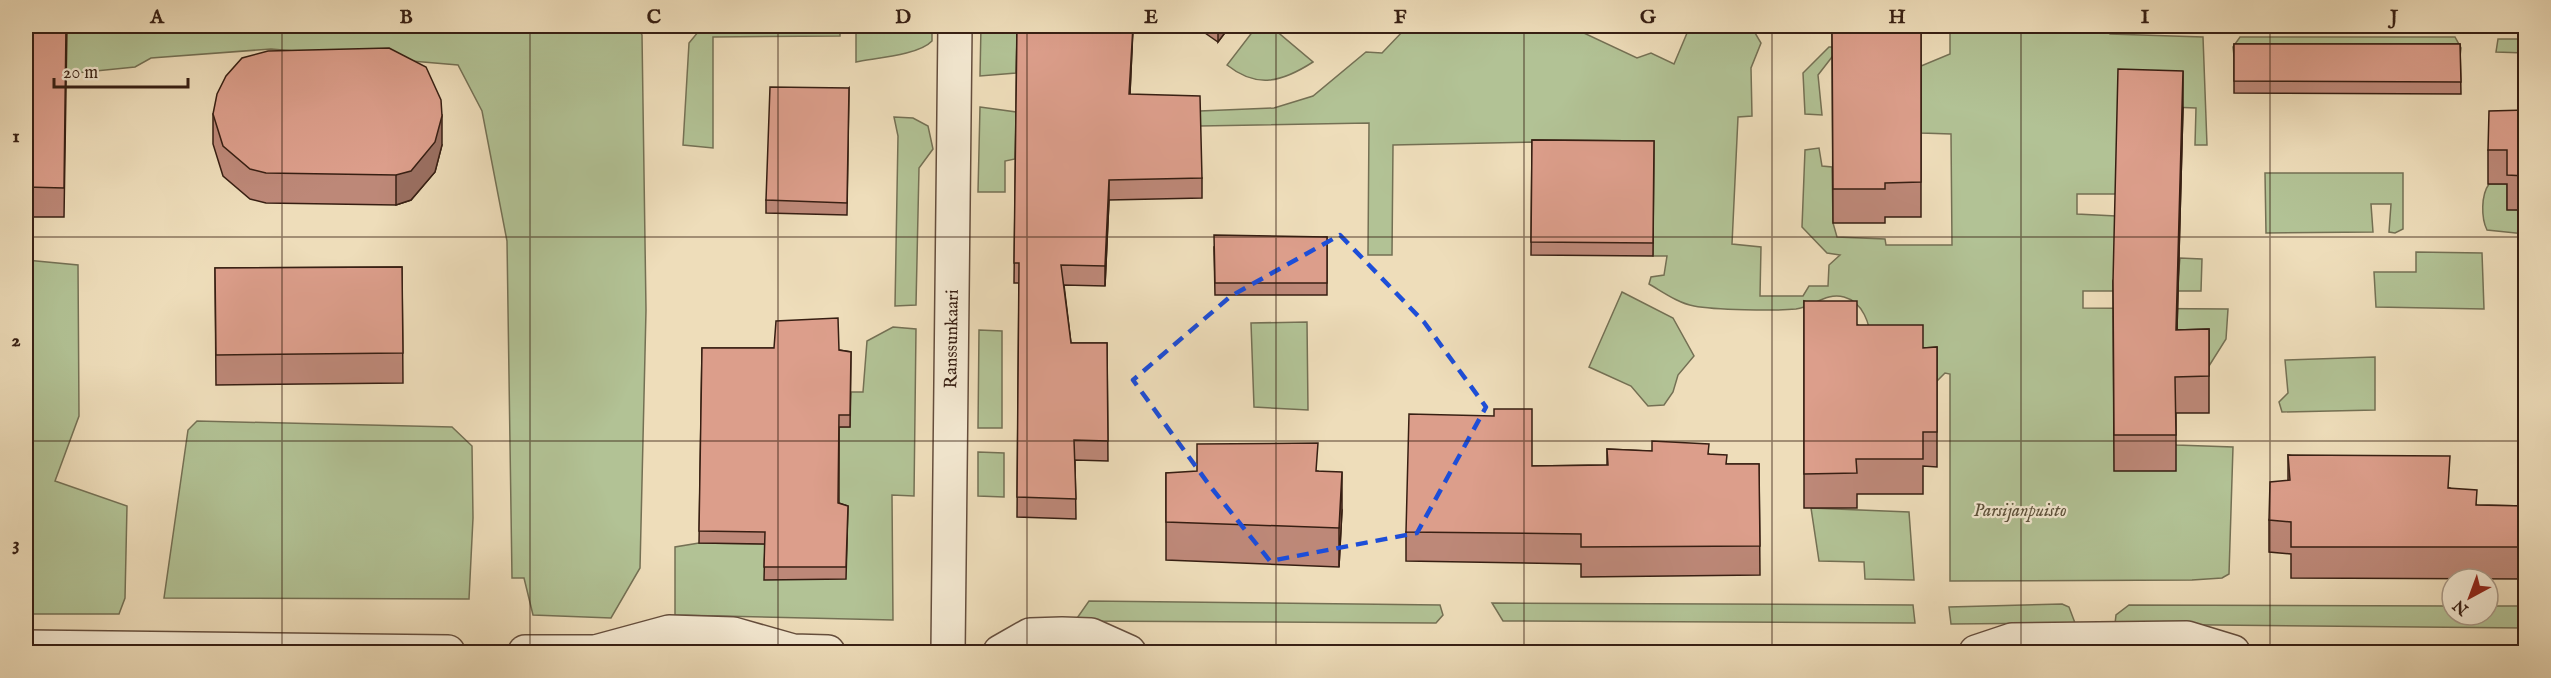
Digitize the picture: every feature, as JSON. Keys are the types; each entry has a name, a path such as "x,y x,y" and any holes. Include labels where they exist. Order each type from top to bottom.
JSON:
{"street":[{"name":"Ranssunkaari","path":"948,652 955,26"},
{"path":"525,652 602,652 669,632 733,634 791,652 828,652"},
{"path":"1000,652 1029,635 1062,634 1091,635 1129,652"},
{"path":"1976,652 2012,640 2187,638 2233,652"},
{"path":"26,647 448,652"}],"highlighted area":[{"path":"1340,235 1424,322 1486,407 1417,533 1270,561 1210,486 1133,380 1231,296"}],"green space":[{"path":"26,26 637,26 642,35 646,310 640,568 611,618 533,615 524,578 512,578 507,241 482,111 458,65 271,49 151,58 135,67 66,74"},
{"path":"703,26 840,26 840,36 713,37 713,148 683,145 689,43"},
{"path":"856,26 932,28 932,41 908,53 856,62"},
{"path":"981,26 1133,26 1017,28 1016,73 980,76"},
{"path":"1257,26 1273,26 1313,62 1291,74 1270,80 1259,80 1238,73 1227,65"},
{"name":"Parsijanpuisto","path":"1394,26 1569,26 1637,58 1651,53 1674,64 1690,26 1751,26 1761,43 1751,68 1752,116 1738,117 1732,244 1761,247 1760,296 1803,296 1809,286 1828,286 1829,265 1840,255 1827,253 1802,227 1805,150 1819,148 1822,166 1832,167 1833,223 1837,237 1885,239 1886,245 1952,245 1951,134 1921,133 1921,66 1950,54 1950,26 2109,26 2110,34 2203,37 2207,145 2195,145 2196,108 2170,107 2115,194 2077,194 2077,214 2116,216 2178,279 2180,258 2202,259 2201,291 2083,291 2083,308 2228,309 2226,339 2209,366 2114,318 2176,445 2233,447 2229,574 2222,578 2192,580 1950,581 1950,374 1945,373 1937,381 1871,341 1869,328 1861,309 1844,297 1831,296 1796,309 1715,308 1682,302 1649,284 1651,277 1664,275 1667,256 1653,256 1653,154 1533,142 1393,145 1392,255 1368,255 1369,123 1200,126 1200,111 1274,108 1313,96 1366,52 1382,53 1405,29"},
{"path":"2240,37 2455,37 2461,48 2460,57 2234,56 2233,47"},
{"path":"2498,39 2525,39 2525,53 2496,52"},
{"path":"1829,47 1872,47 1832,57 1818,75 1822,115 1805,114 1803,73"},
{"path":"980,107 1016,112 1015,159 1005,161 1005,192 978,192"},
{"path":"894,117 913,118 928,126 933,149 919,168 916,305 895,306 898,136"},
{"path":"2265,173 2403,173 2403,229 2395,233 2389,232 2391,204 2371,204 2373,232 2266,233"},
{"path":"2489,184 2507,184 2507,209 2525,210 2525,234 2487,230 2483,207 2484,194"},
{"path":"2416,252 2482,253 2484,309 2376,307 2374,272 2416,272"},
{"path":"26,260 78,265 79,416 55,481 127,506 125,598 119,614 26,614"},
{"path":"1622,292 1673,318 1694,356 1678,375 1673,392 1664,405 1648,406 1631,386 1589,367"},
{"path":"1307,322 1308,410 1254,407 1251,323"},
{"path":"893,327 916,329 914,496 892,495 893,620 675,615 675,547 699,543 765,544 838,515 839,427 850,427 851,392 863,392 867,341"},
{"path":"979,330 1002,331 1002,428 978,428"},
{"path":"2375,357 2375,410 2282,412 2279,402 2288,393 2285,360"},
{"path":"197,421 452,427 472,446 473,518 469,599 164,598 188,430"},
{"path":"978,452 1004,453 1004,497 978,496"},
{"path":"1811,508 1909,512 1914,580 1865,579 1864,562 1819,561"},
{"path":"1089,601 1440,605 1443,615 1436,623 1075,621"},
{"path":"1492,603 1913,605 1915,623 1503,621"},
{"path":"2062,604 2069,607 2075,623 1951,624 1949,607"},
{"path":"2129,605 2440,606 2440,627 2500,627 2500,606 2526,606 2525,628 2115,624 2116,615"}],"building":[{"path":"26,26 66,26 64,188 26,187"},
{"path":"1017,26 1133,26 1129,94 1200,96 1202,178 1109,180 1105,266 1061,265 1071,343 1107,343 1108,441 1074,440 1076,499 1017,497 1019,263 1014,263"},
{"path":"1832,26 1877,26 1874,32 1921,32 1921,182 1885,183 1885,189 1833,189"},
{"path":"2234,44 2460,44 2461,82 2234,81"},
{"path":"389,48 426,67 441,100 442,116 435,142 411,171 396,175 266,173 250,169 223,146 213,114 217,94 226,76 242,58 268,51"},
{"path":"2118,69 2183,71 2176,330 2209,329 2209,376 2175,377 2176,435 2114,435 2113,281"},
{"path":"770,87 849,88 847,203 766,200"},
{"path":"2526,110 2526,176 2507,175 2507,150 2488,150 2489,111"},
{"path":"1532,140 1654,141 1653,243 1531,242"},
{"path":"1214,235 1327,237 1327,283 1215,283"},
{"path":"402,267 403,353 216,355 215,268"},
{"path":"1804,301 1857,301 1857,325 1923,325 1923,348 1937,347 1937,432 1923,432 1923,459 1856,459 1857,473 1804,474"},
{"path":"838,318 839,350 851,352 850,415 839,415 838,503 848,506 846,567 764,567 765,532 699,531 702,348 774,348 776,321"},
{"path":"2521,322 2526,322 2526,361 2521,361"},
{"path":"1494,409 1532,409 1532,466 1608,465 1607,449 1652,451 1652,441 1709,444 1708,454 1727,455 1726,464 1759,464 1760,546 1581,547 1581,534 1406,532 1409,414 1494,416"},
{"path":"1318,443 1316,471 1342,472 1339,528 1166,522 1166,473 1197,471 1197,444"},
{"path":"2288,455 2450,456 2448,488 2477,490 2476,505 2526,506 2526,547 2291,547 2291,522 2269,520 2270,482 2290,480"}]}
